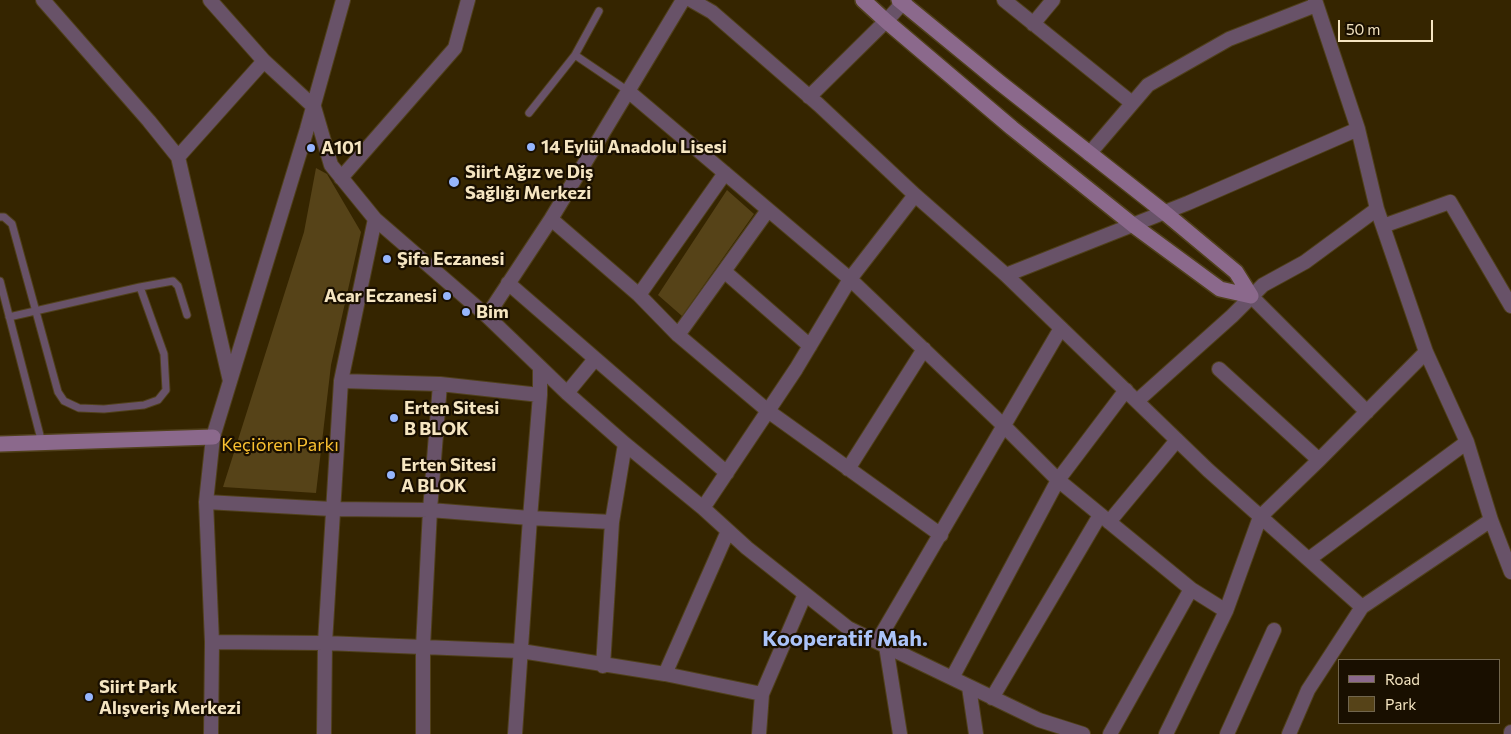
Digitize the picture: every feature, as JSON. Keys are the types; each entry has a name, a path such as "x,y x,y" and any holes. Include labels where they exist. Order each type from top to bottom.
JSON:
{"street":[{"path":"43,0 178,157 230,382"},
{"path":"211,734 212,642 206,502 213,437 314,107 343,0"},
{"path":"341,178 455,48 468,0"},
{"path":"487,316 551,219 683,0"},
{"path":"691,0 712,12 1006,275 1177,440 1260,517 1362,607"},
{"path":"863,0 1012,128 1133,225 1220,290 1251,296"},
{"path":"1004,0 1132,103"},
{"path":"1034,24 1053,0"},
{"path":"213,1 264,62 314,107 331,165 375,219 487,316 567,393 728,531 848,628 1039,720 1084,734"},
{"path":"809,97 886,21 902,1 999,82 1164,212 1236,272 1251,296 1367,412"},
{"path":"1089,154 1148,85 1229,39 1315,2 1358,129 1377,209 1426,352 1467,442 1491,520 1511,572"},
{"path":"178,157 264,62"},
{"path":"628,91 850,279 1058,480 1191,589 1226,611"},
{"path":"1006,275 1133,225 1358,129"},
{"path":"638,294 725,173"},
{"path":"702,508 768,411 850,279 915,195"},
{"path":"1383,226 1450,202 1511,306"},
{"path":"1136,401 1232,316 1263,285 1305,262 1377,209"},
{"path":"678,335 768,210"},
{"path":"324,734 325,644 341,381 375,219"},
{"path":"551,219 638,294 678,335 768,411 941,535"},
{"path":"724,271 810,346"},
{"path":"508,283 727,473"},
{"path":"900,734 882,644 941,535 1061,328"},
{"path":"848,469 924,349"},
{"path":"1166,734 1226,611 1260,517 1426,352"},
{"path":"567,393 595,359"},
{"path":"515,734 540,395 540,367"},
{"path":"1219,370 1319,460"},
{"path":"341,381 440,384 540,395"},
{"path":"423,734 423,648 430,510 440,384"},
{"path":"952,678 1058,480 1126,390"},
{"path":"0,444 213,437"},
{"path":"992,698 1105,518 1177,440"},
{"path":"1309,559 1467,442"},
{"path":"603,666 612,522 625,444"},
{"path":"206,502 332,509 430,510 612,522"},
{"path":"1290,734 1308,690 1362,607 1491,520"},
{"path":"665,674 728,531"},
{"path":"1110,734 1191,589"},
{"path":"758,734 762,694 806,594"},
{"path":"1226,734 1274,630"},
{"path":"212,642 520,651 603,666 665,674 762,694"},
{"path":"969,687 976,734"}],"lane":[{"path":"529,114 575,55 599,11"},
{"path":"575,55 628,91"},
{"path":"0,217 4,217 12,224 58,392 64,401 79,408 104,409 144,405 158,400 166,390 164,354 140,287"},
{"path":"0,281 42,443"},
{"path":"9,317 173,281 178,286 187,315"}],"green space":[{"name":"Keçiören Parkı","path":"316,168 327,174 361,232 331,365 316,493 223,487 304,232"},
{"path":"727,190 754,214 682,316 658,295"}],"place":[{"name":"14 Eylül Anadolu Lisesi","path":"531,147"},
{"name":"A101","path":"311,148"},
{"name":"Siirt Ağız ve Diş Sağlığı Merkezi","path":"454,182"},
{"name":"Şifa Eczanesi","path":"387,259"},
{"name":"Acar Eczanesi","path":"447,296"},
{"name":"Bim","path":"466,312"},
{"name":"Erten Sitesi B BLOK","path":"394,418"},
{"name":"Erten Sitesi A BLOK","path":"391,475"},
{"name":"Siirt Park Alışveriş Merkezi","path":"89,697"}],"district":[{"name":"Kooperatif Mah.","path":"845,639"}]}
